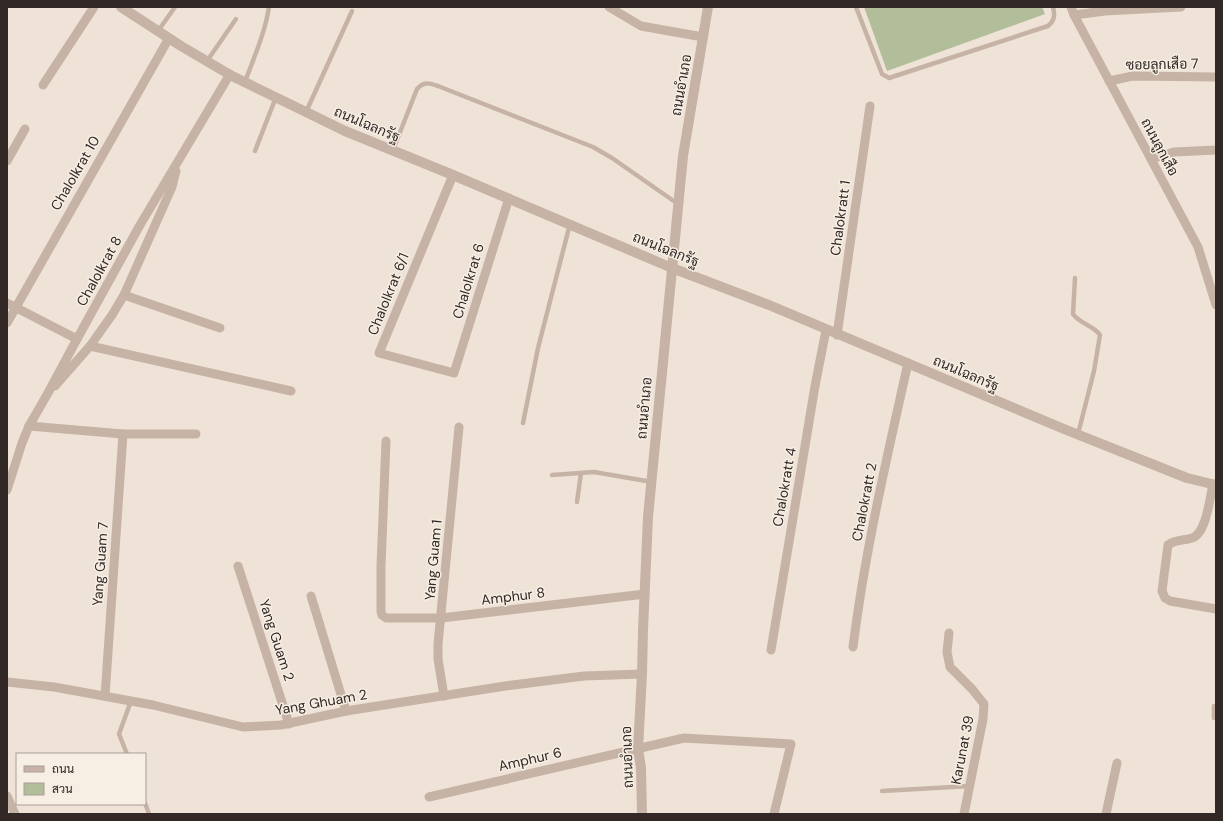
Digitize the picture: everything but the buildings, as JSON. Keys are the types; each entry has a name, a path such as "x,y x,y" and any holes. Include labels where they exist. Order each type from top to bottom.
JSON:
{"street":[{"path":"43,85 94,7"},
{"name":"ถนนโฉลกรัฐ","path":"121,7 169,38 230,74 345,130 672,268 769,305 1078,434 1187,478 1215,484"},
{"path":"609,7 641,26 703,37"},
{"name":"ถนนอำเภอ","path":"642,814 641,768 638,749 652,482 683,156 708,7"},
{"path":"1072,11 1105,11 1181,7"},
{"name":"ถนนลูกเสือ","path":"1072,11 1198,248 1213,289 1216,304"},
{"name":"Chalolkrat 10","path":"7,323 169,38"},
{"name":"Chalolkrat 8","path":"7,490 22,442 29,426 140,225 230,74"},
{"name":"ซอยลูกเสือ 7","path":"1109,81 1133,76 1216,77"},
{"name":"Chalokratt 1","path":"838,335 870,106"},
{"path":"7,161 25,129"},
{"path":"1151,159 1174,152 1216,150"},
{"path":"48,393 68,373 90,346 124,295 172,187 180,158"},
{"name":"Chalolkrat 6/1","path":"453,175 379,353 454,373"},
{"name":"Chalolkrat 6","path":"454,373 509,198"},
{"path":"124,295 220,328"},
{"path":"7,303 77,339"},
{"name":"Chalokratt 4","path":"771,650 815,386 826,330"},
{"path":"90,346 291,391"},
{"name":"Chalokratt 2","path":"853,646 860,590 889,447 908,363"},
{"path":"29,426 123,434 196,434"},
{"name":"Yang Guam 1","path":"444,696 438,654 460,427"},
{"name":"Yang Guam 7","path":"105,696 123,434"},
{"name":"Amphur 8","path":"386,441 381,566 381,612 384,617 391,619 441,618 645,594"},
{"path":"1215,484 1205,519 1198,535 1191,539 1173,541 1168,545 1162,591 1165,598 1170,601 1216,609"},
{"name":"Yang Guam 2","path":"238,566 289,724"},
{"path":"311,596 346,711"},
{"name":"Karunat 39","path":"950,633 947,652 950,667 972,689 984,704 983,719 964,814"},
{"name":"Yang Ghuam 2","path":"7,682 54,687 105,696 243,726 289,724 346,711 505,686 584,676 642,674"},
{"name":"Amphur 6","path":"429,797 690,738 791,744 774,814"},
{"path":"1106,814 1117,764"},
{"path":"7,796 15,814"}],"lane":[{"path":"158,31 175,7"},
{"path":"245,82 259,46 269,7"},
{"path":"856,7 882,74 889,78 1048,26 1054,18 1055,13 1053,7"},
{"path":"306,112 352,11"},
{"path":"207,61 236,18"},
{"path":"393,150 417,89 427,83 584,143 612,158 678,204"},
{"path":"255,151 276,97"},
{"path":"523,423 538,348 570,224"},
{"path":"1075,278 1073,314 1080,321 1097,331 1100,335 1094,371 1078,434"},
{"path":"552,475 594,472 652,482"},
{"path":"577,502 581,473"},
{"path":"127,753 119,734 131,701"},
{"path":"1214,718 1214,706 1216,706"},
{"path":"882,791 970,786"}],"green space":[{"path":"864,7 1042,7 1045,14 887,71"}]}
